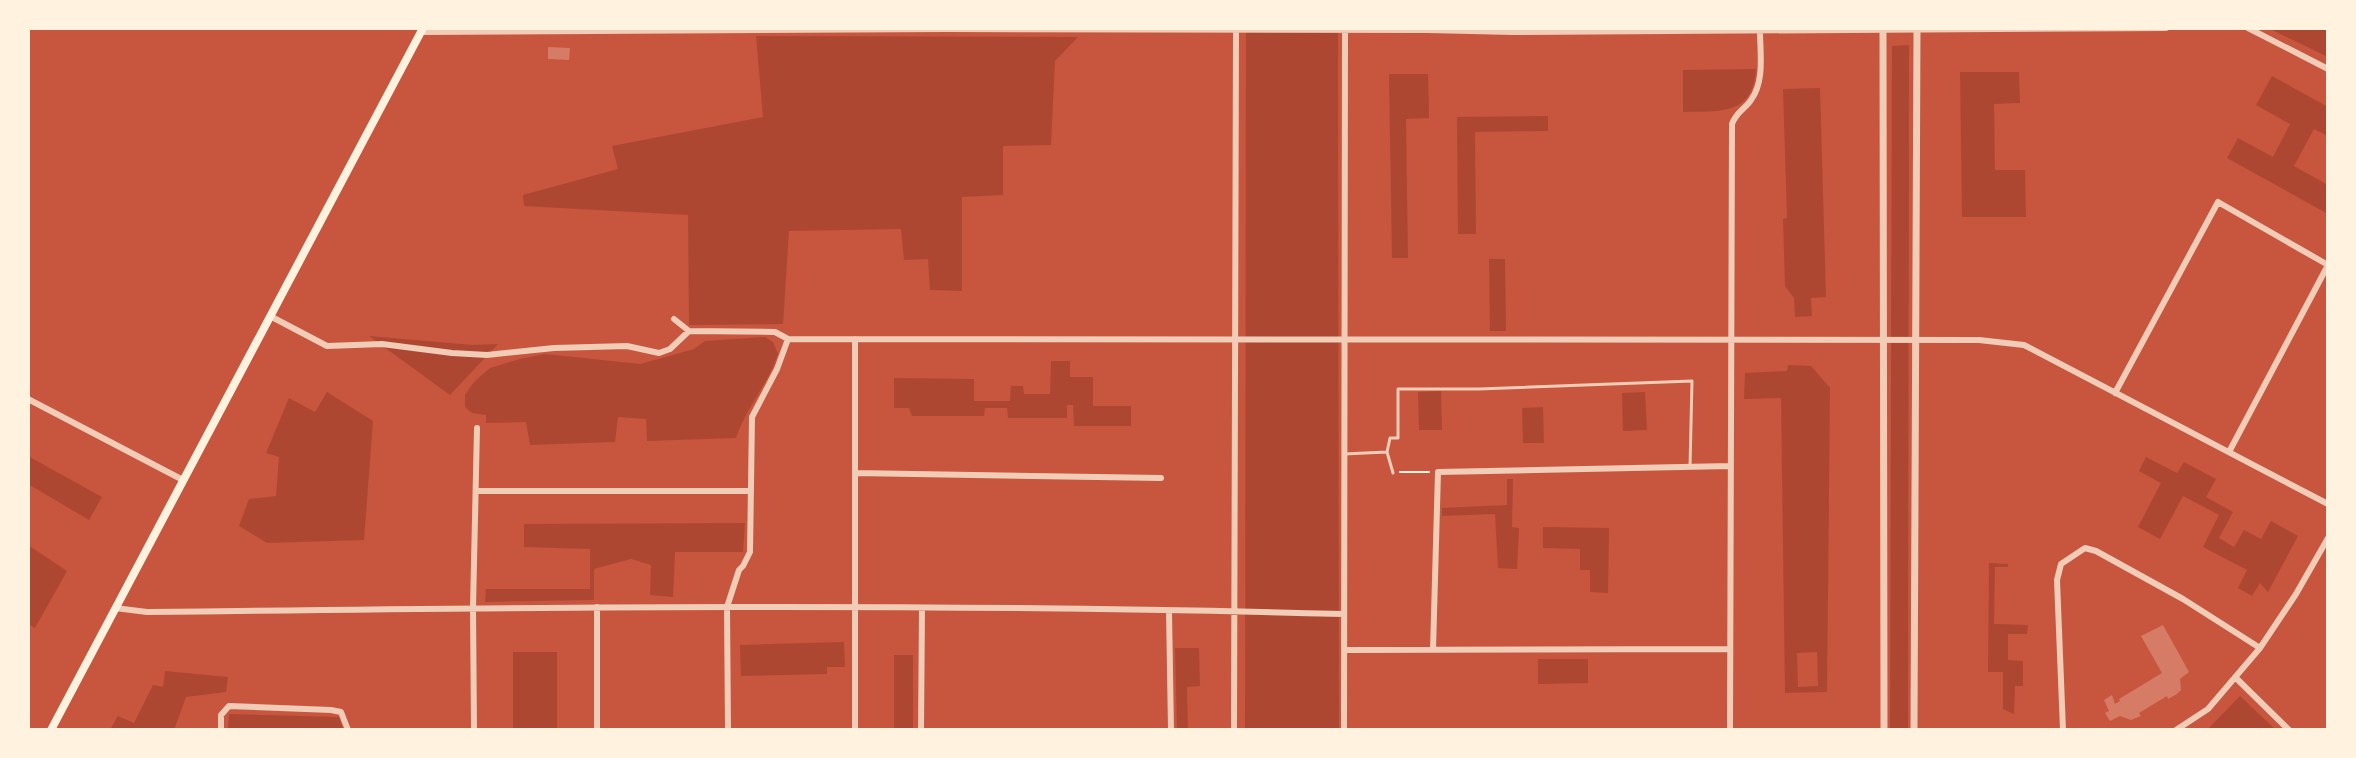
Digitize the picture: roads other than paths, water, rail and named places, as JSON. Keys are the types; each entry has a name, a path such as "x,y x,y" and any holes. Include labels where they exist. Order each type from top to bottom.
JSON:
{"main road":[{"path":"51,730 422,30"}],"street":[{"path":"422,30 1345,29 1513,32 2166,28"},
{"path":"2248,28 2328,69"},
{"path":"1234,730 1236,29"},
{"path":"1344,730 1345,29"},
{"path":"1883,29 1884,730"},
{"path":"1914,730 1917,29"},
{"path":"1730,730 1732,124 1735,115 1751,101 1758,86 1760,31"},
{"path":"2115,393 2218,202 2328,265 2229,452"},
{"path":"270,316 327,346 382,344 487,355 554,348 627,346 659,353 670,349 689,331"},
{"path":"674,319 689,331 775,332 788,339 1979,340 2024,345 2328,504"},
{"path":"728,730 727,607 735,578 750,552 752,417 777,369 788,339"},
{"path":"855,339 855,730"},
{"path":"28,399 183,480"},
{"path":"474,730 477,428"},
{"path":"1433,650 1438,472 1730,466"},
{"path":"855,473 1161,478"},
{"path":"477,491 750,491"},
{"path":"2176,730 2208,709 2260,648 2328,538"},
{"path":"2063,730 2057,580 2061,564 2085,548 2096,551 2183,599 2260,648"},
{"path":"597,607 597,730"},
{"path":"115,608 147,612 855,607 1344,614"},
{"path":"921,730 922,608"},
{"path":"1169,611 1171,730"},
{"path":"1344,650 1730,649"},
{"path":"2235,677 2289,730"},
{"path":"221,730 221,715 229,706 341,712 348,730"}],"lane":[{"path":"1393,473 1387,452 1390,438 1398,438 1398,389 1692,381 1690,467"},
{"path":"1344,454 1387,452"}]}
